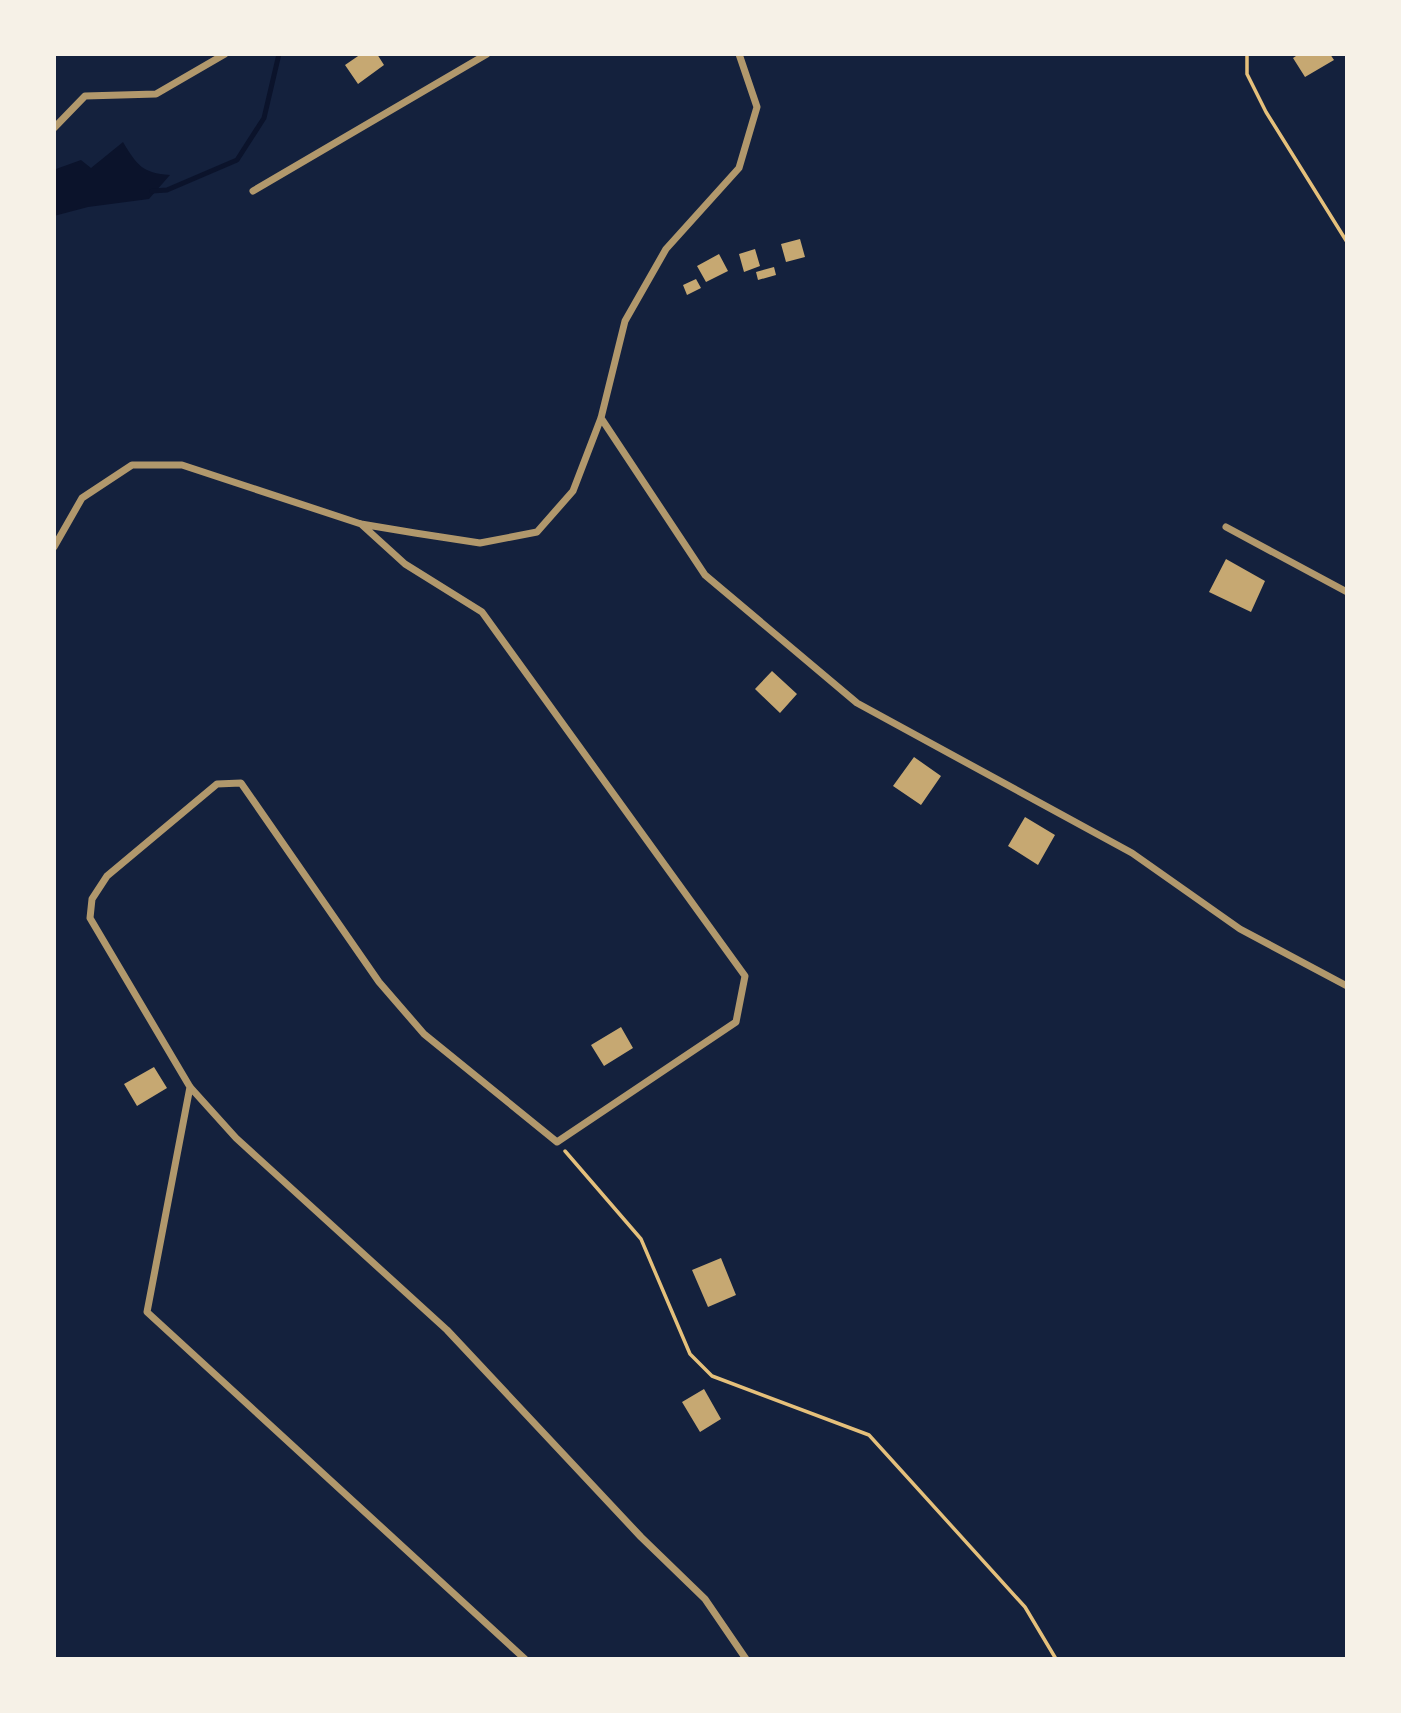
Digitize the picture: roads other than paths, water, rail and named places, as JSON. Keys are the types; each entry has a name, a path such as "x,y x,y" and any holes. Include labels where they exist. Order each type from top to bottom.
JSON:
{"street":[{"path":"54,128 85,96 156,94 225,54"},
{"path":"253,191 487,54"},
{"path":"54,547 82,498 132,465 182,465 361,524 480,543 537,532 573,491 601,418 625,321 666,249 739,168 757,107 739,54"},
{"path":"601,418 705,575 857,703 1132,853 1240,929 1347,986"},
{"path":"361,524 405,564 482,612 745,976 736,1022 556,1142 424,1034 379,982 241,783 217,784 107,876 92,898 90,918 190,1087 236,1138 447,1330 640,1537 705,1599 746,1659"},
{"path":"1226,527 1347,592"},
{"path":"190,1087 147,1312 525,1659"}],"water":[{"path":"123,142 141,166 153,172 170,175 149,199 88,207 54,216 56,169 81,160 91,168"}],"waterway":[{"path":"152,191 167,190 237,160 264,118 279,54"}]}
